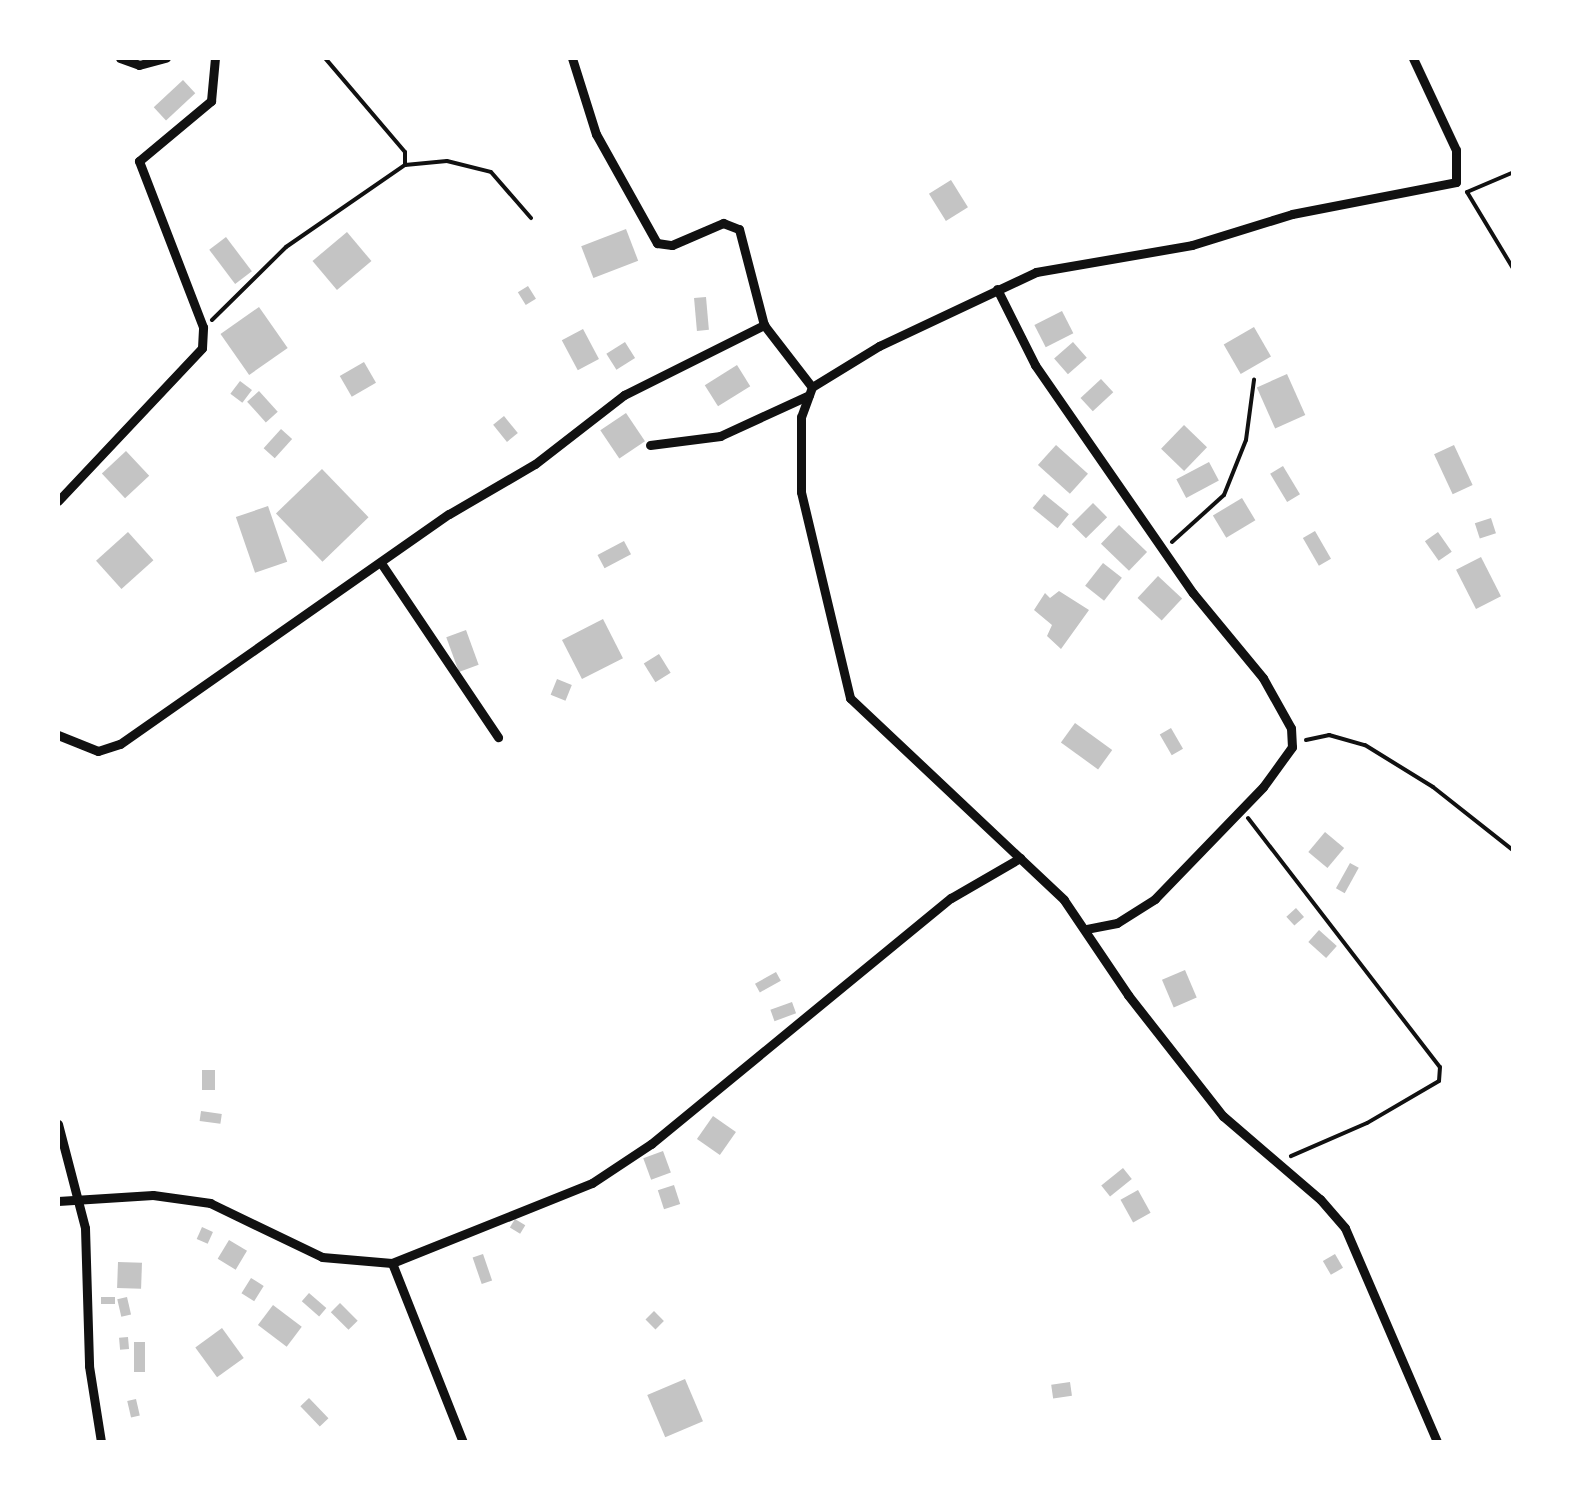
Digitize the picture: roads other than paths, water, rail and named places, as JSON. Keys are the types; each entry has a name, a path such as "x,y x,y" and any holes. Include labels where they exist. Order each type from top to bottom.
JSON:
{"street":[{"path":"120,58 139,64 166,58"},
{"path":"58,501 202,348 202,327 138,162 211,101 215,58"},
{"path":"572,58 596,134 657,243 672,244 723,224 739,230 764,326 811,392"},
{"path":"650,444 720,436 811,392 879,346 997,289 1072,262 1192,245 1292,214 1456,182 1456,150 1413,58"},
{"path":"997,289 1035,365 1164,548 1263,678 1284,711 1292,747 1241,810 1154,899 1117,923 1086,930"},
{"path":"58,735 98,751 120,744 382,562 535,464 624,395 764,326"},
{"path":"811,392 800,416 802,492 850,698 1020,858 1086,930 1177,1061 1275,1163 1345,1228 1437,1442"},
{"path":"382,562 498,737"},
{"path":"58,1201 80,1195 210,1203 268,1225 322,1256 392,1263 592,1183 650,1144 768,1042 952,898 1020,858"},
{"path":"58,1124 80,1195 88,1366 101,1442"},
{"path":"392,1263 463,1442"}]}
